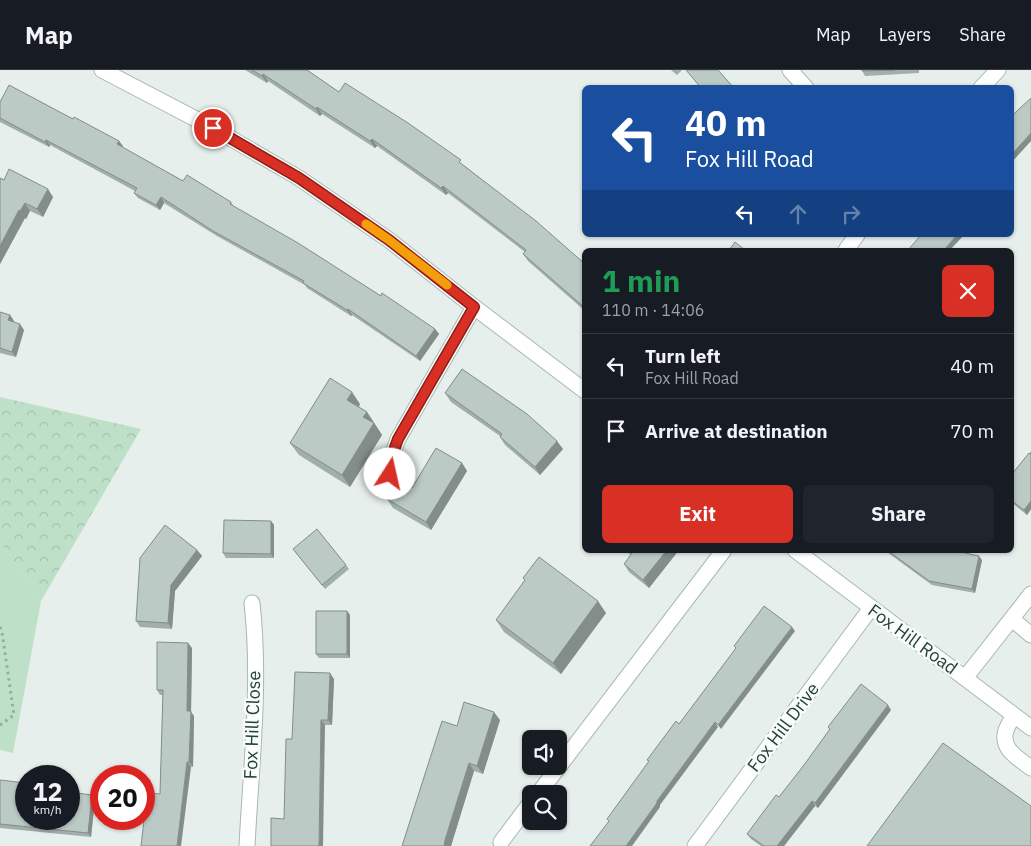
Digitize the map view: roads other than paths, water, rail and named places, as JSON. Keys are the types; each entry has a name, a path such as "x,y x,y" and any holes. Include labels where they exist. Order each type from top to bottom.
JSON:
{"street":[{"path":"102,70 213,128 299,178 389,240 582,389"},
{"path":"790,70 803,85"},
{"path":"984,85 998,70"},
{"path":"847,248 856,237"},
{"path":"390,474 393,453 398,439 474,307"},
{"path":"545,785 722,553"},
{"name":"Fox Hill Road","path":"799,553 1031,728"},
{"path":"965,678 1031,594"},
{"name":"Fox Hill Close","path":"247,846 255,715 255,629 252,603"},
{"name":"Fox Hill Drive","path":"694,846 871,608"},
{"path":"1012,619 1031,635"},
{"path":"1014,716 1006,731 1005,744 1010,752 1031,768"},
{"path":"501,842 522,814"}]}
